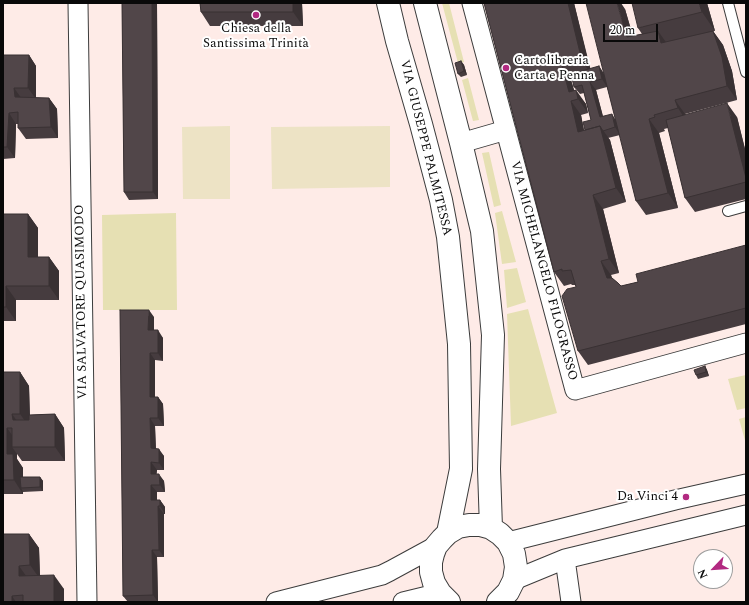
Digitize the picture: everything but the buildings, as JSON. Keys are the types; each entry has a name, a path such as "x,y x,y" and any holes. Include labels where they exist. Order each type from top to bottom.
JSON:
{"street":[{"name":"VIA SALVATORE QUASIMODO","path":"78,3 86,602"},
{"name":"VIA GIUSEPPE PALMITESSA","path":"388,3 441,200 448,237 459,344 461,469 442,539 433,554 431,562 431,572 434,583 444,598"},
{"path":"425,3 482,231 493,335 489,469 491,528"},
{"name":"VIA MICHELANGELO FILOGRASSO","path":"472,3 575,390 746,343"},
{"path":"461,143 506,130"},
{"path":"508,542 675,500 746,484"},
{"path":"514,580 565,559 746,515"},
{"path":"276,602 382,575 397,568 458,528 469,525 480,525 491,528 508,542 514,554 516,567 514,580 508,592 499,602"},
{"path":"565,559 571,602"},
{"path":"403,602 444,598"}],"lane":[{"path":"728,3 746,72"},
{"path":"728,211 746,206"}],"shaded area":[{"path":"442,3 449,3 464,62 458,63"},
{"path":"468,78 479,120 473,121 462,80"},
{"path":"230,126 230,199 183,199 182,127"},
{"path":"390,126 390,187 272,189 271,127"},
{"path":"489,152 501,205 494,207 482,153"},
{"path":"502,211 516,262 502,264 495,213"},
{"path":"176,213 177,310 103,310 102,215"},
{"path":"517,268 526,302 507,308 504,270"},
{"path":"528,309 557,413 511,426 507,314"},
{"path":"746,375 746,408 737,410 728,379"},
{"path":"746,417 746,444 739,419"}],"place":[{"name":"Chiesa della Santissima Trinità","path":"256,15"},
{"name":"Cartolibreria Carta e Penna","path":"506,68"},
{"name":"Da Vinci 4","path":"686,497"}]}
